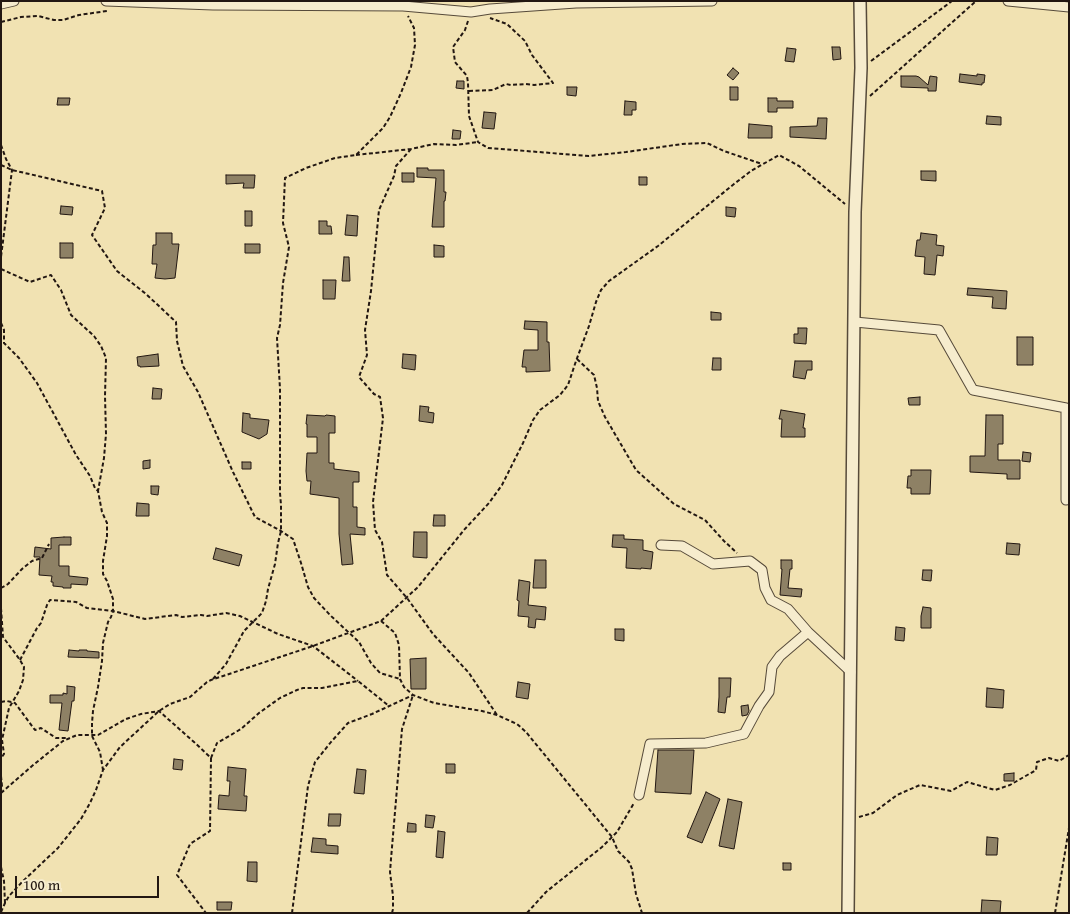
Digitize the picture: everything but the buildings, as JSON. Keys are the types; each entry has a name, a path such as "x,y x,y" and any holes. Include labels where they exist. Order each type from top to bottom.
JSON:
{"street":[{"path":"1,4 14,1"},
{"path":"106,1 213,5 403,6 471,12 576,3 712,1"},
{"path":"848,913 855,212 860,68 860,1"},
{"path":"1008,1 1069,7"},
{"path":"855,322 939,330 973,390 1066,408 1066,500"},
{"path":"660,545 682,546 713,564 750,561 762,570 765,588 771,600 788,609 808,632 851,672"},
{"path":"640,795 650,744 706,743 744,734 769,692 772,667 780,656 808,632"}],"path":[{"path":"860,68 952,1"},
{"path":"859,106 976,1"},
{"path":"356,155 383,128 390,117 410,67 415,45 414,28 403,6"},
{"path":"469,91 493,90 506,84 534,86 553,84 532,55 525,41 490,9"},
{"path":"1,22 21,17 38,16 63,20 79,15 113,10"},
{"path":"471,12 465,30 454,47 456,62 467,76 469,116 478,142"},
{"path":"212,680 226,664 244,631 262,613 275,564 281,531 280,389 277,338 281,317 283,283 290,247 283,222 285,178 335,158 411,149 434,144 456,145 478,142 488,148 590,156 682,144 707,143 762,164"},
{"path":"1,145 12,170 1,257"},
{"path":"411,149 396,166 394,176 379,210 371,291 364,330 367,356 359,377 374,394 380,397 383,418 372,502 376,530 382,542 387,575 407,598 433,634 469,673 497,715"},
{"path":"1,912 9,896 22,881 58,848 81,819 96,790 103,770 120,747 159,711 170,704 190,697 207,682 381,621 418,587 464,530 489,503 506,476 533,420 540,410 560,395 568,385 590,326 596,302 601,290 609,281 658,246 751,171 779,154 799,166 855,212"},
{"path":"1,165 12,170 102,190 105,208 92,235 118,272 146,294 176,322 177,341 183,366 198,392 243,495 255,516 293,539 308,587 314,598 359,642 371,663 380,673 400,679"},
{"path":"1,269 30,282 51,275 61,290 71,315 94,336 106,358 106,434 98,500 107,523 103,574 113,599 113,611 103,642 102,661 92,711 92,736 100,752 103,770"},
{"path":"1,323 4,330 4,343 1,346"},
{"path":"4,343 20,358 37,383 69,444 98,490"},
{"path":"577,358 594,375 598,401 604,417 636,470 674,504 705,520 733,550 750,561"},
{"path":"1,588 8,584 32,561 42,558 48,544"},
{"path":"20,660 41,623 50,600 76,602 87,608 113,611 145,619 176,615 182,617 226,613 240,616 278,634 313,646 390,706"},
{"path":"1,608 3,637 24,668 23,680 19,691 9,708 2,740 4,754 1,758"},
{"path":"381,621 395,633 400,656 400,679 404,687 413,695 434,703 497,715 517,724 526,732 612,837 618,851 629,862 642,913"},
{"path":"206,913 177,875 190,844 210,831 211,758 217,743 241,729 280,698 303,688 322,688 358,681"},
{"path":"292,913 308,786 315,762 348,724 413,695"},
{"path":"392,913 393,896 390,872 402,729 413,695"},
{"path":"1,702 15,703 35,730 42,728 56,738 68,738"},
{"path":"1,792 68,738 77,735 92,736 103,733 126,719 159,711"},
{"path":"159,711 211,758"},
{"path":"850,820 873,813 897,795 920,784 951,791 967,782 994,790 1010,785 1036,770 1037,762 1049,758 1059,761 1069,755"},
{"path":"1,776 1,792"},
{"path":"527,913 546,892 602,848 617,832 640,795"},
{"path":"1054,913 1069,828"},
{"path":"1,867 5,903"}]}
